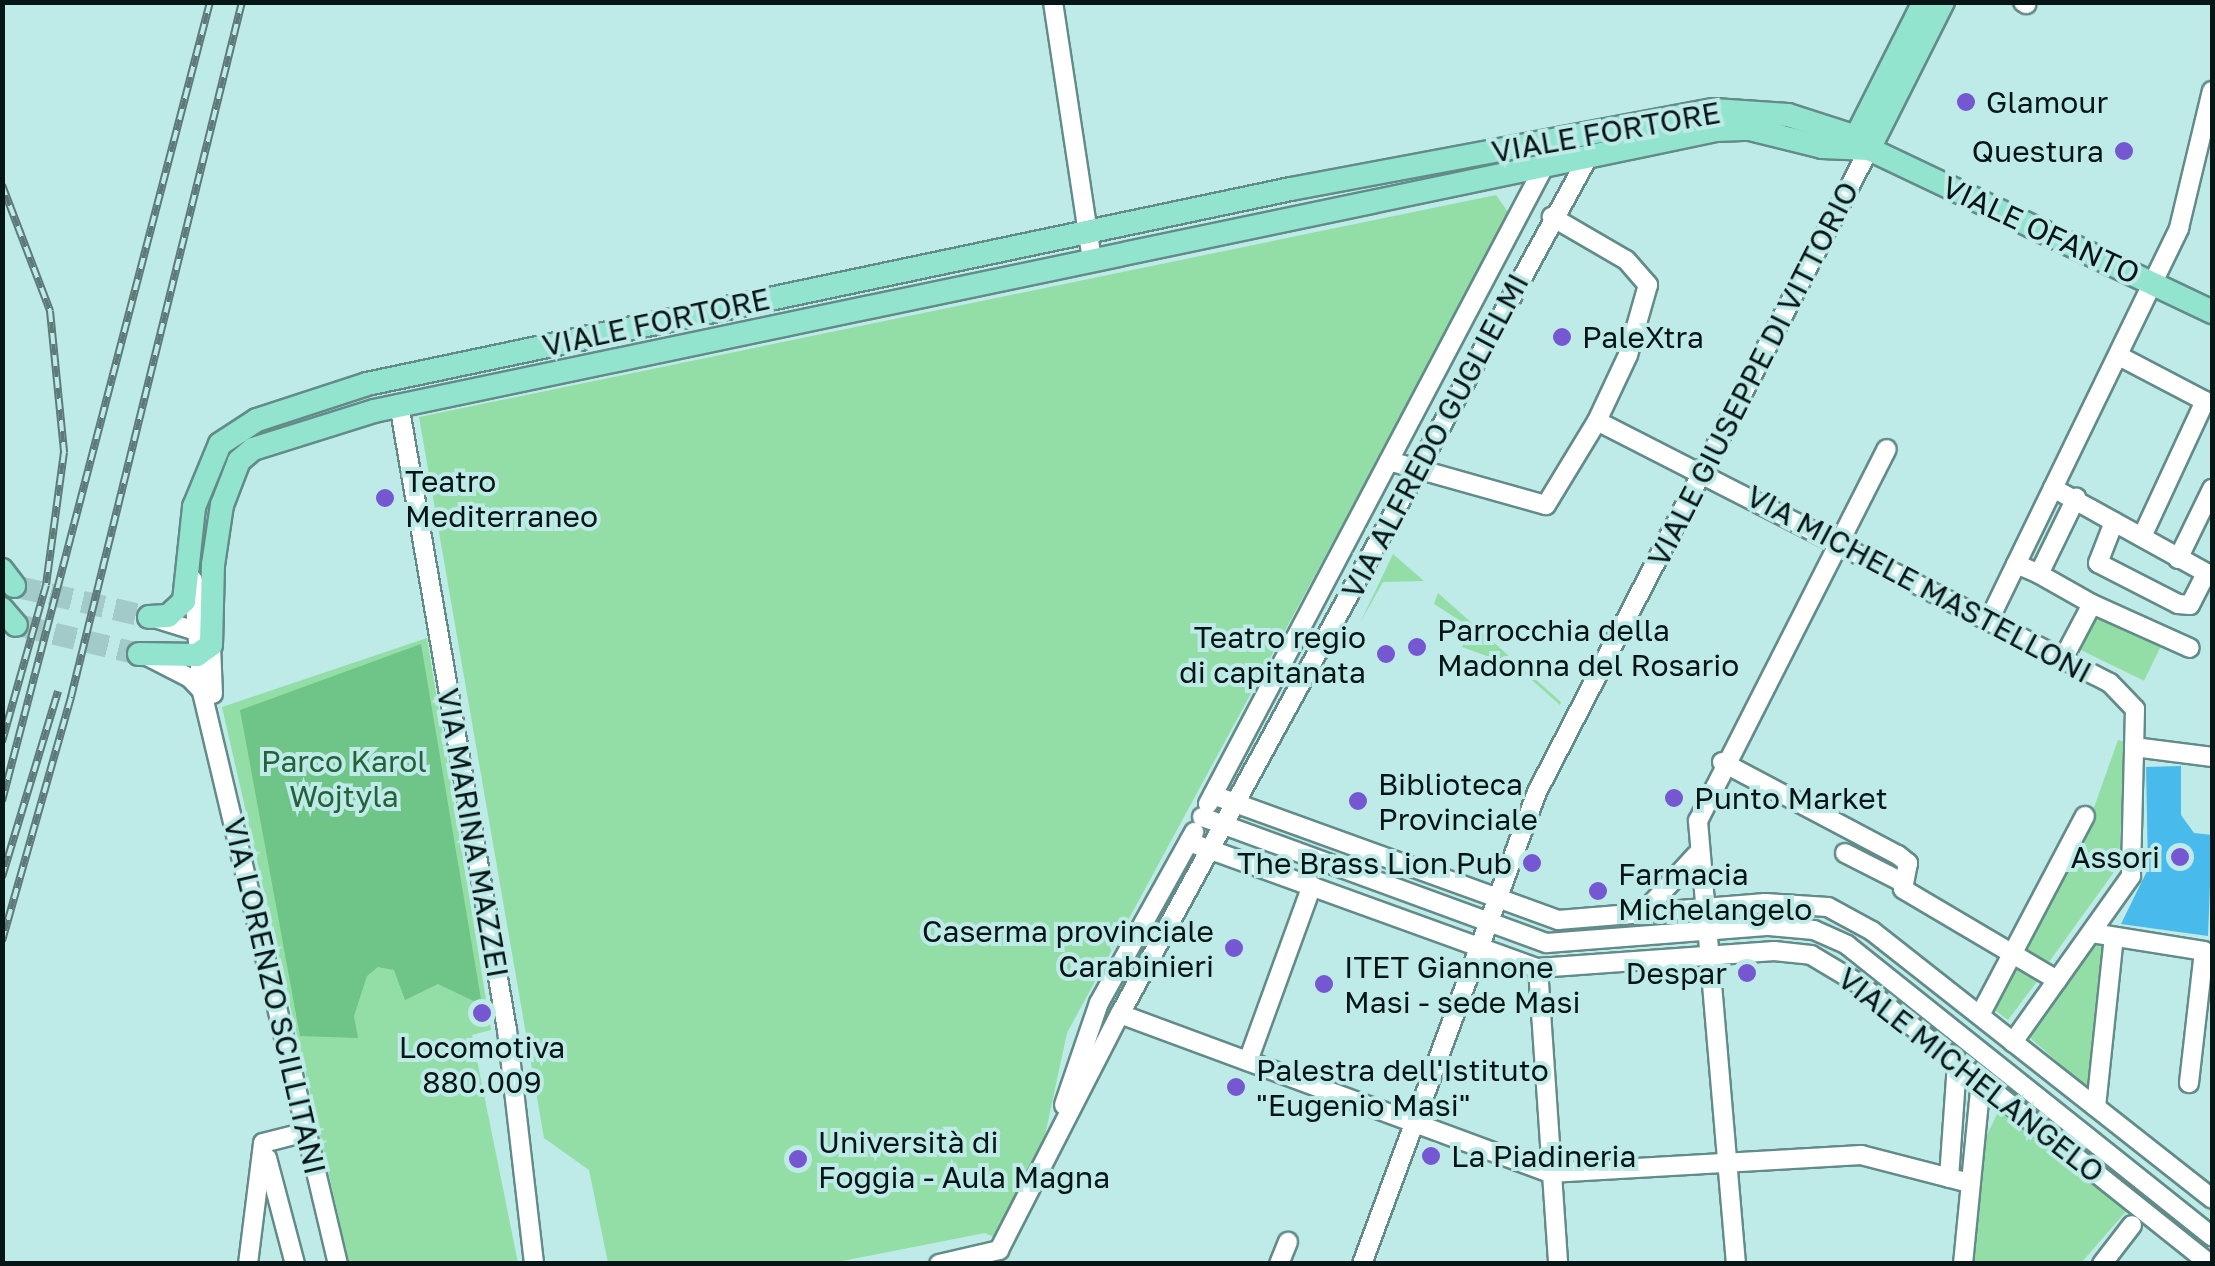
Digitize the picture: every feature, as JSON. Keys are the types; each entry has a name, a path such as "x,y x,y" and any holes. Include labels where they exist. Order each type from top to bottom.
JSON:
{"main road":[{"path":"1863,143 1924,2"},
{"path":"1863,143 1943,2"},
{"name":"VIALE FORTORE","path":"192,555 194,507 210,459 232,433 402,374 1292,189 1729,109 1788,115 1863,143"},
{"name":"VIALE FORTORE","path":"201,644 222,506 239,461 283,438 399,404 1295,216 1540,171 1715,130 1863,143"},
{"name":"VIALE OFANTO","path":"1863,143 2210,308"},
{"path":"1292,189 1295,216"},
{"path":"399,404 402,374"},
{"path":"149,617 178,611 192,555"},
{"path":"139,654 201,644"}],"street":[{"path":"1053,2 1092,260"},
{"path":"1989,620 2179,228 2212,91"},
{"name":"VIA ALFREDO GUGLIELMI","path":"1058,1135 1085,1038 1558,141"},
{"name":"VIALE GIUSEPPE DI VITTORIO","path":"1362,1264 1476,945 1537,792 1704,470 1863,143"},
{"name":"VIA ALFREDO GUGLIELMI","path":"1001,1257 1120,1014 1586,161"},
{"path":"1389,460 1546,505 1598,421 1628,355 1648,285 1626,260 1552,217"},
{"path":"2119,356 2209,403 2142,538"},
{"name":"VIA MARINA MAZZEI","path":"399,404 507,1030 534,1264"},
{"name":"VIA MICHELE MASTELLONI","path":"1598,421 1704,470 1838,544 2063,659 2125,696 2135,710 2131,876 2013,1042"},
{"path":"1736,1264 1710,959 1696,855 1698,822 1722,762 1887,449"},
{"path":"2053,488 2209,574 2190,606 2178,604 2098,564 2114,522"},
{"path":"2178,559 2206,519 2212,489"},
{"path":"2038,574 2076,498"},
{"name":"VIALE FORTORE","path":"192,555 201,644"},
{"path":"2016,564 2190,648"},
{"path":"2063,659 2092,604"},
{"path":"149,617 201,644"},
{"path":"201,644 202,692 214,728"},
{"path":"201,644 214,728"},
{"path":"139,654 164,661 202,692"},
{"name":"VIA LORENZO SCILLITANI","path":"214,728 338,1264"},
{"path":"2134,747 2212,757"},
{"path":"1722,762 1898,854 1908,864 1903,889 2057,980"},
{"name":"VIALE MICHELANGELO","path":"1213,795 1558,920 1804,903 1828,907 1872,931 2212,1198"},
{"path":"1980,1015 2085,816"},
{"name":"VIALE MICHELANGELO","path":"1202,817 1485,921 1568,946 1706,932 1814,930 1852,948 2212,1236"},
{"name":"VIALE MICHELANGELO","path":"1189,842 1538,968 1710,959 1774,951 1811,955 1858,984 2210,1264"},
{"path":"1845,853 1904,883"},
{"path":"1644,912 1696,855"},
{"path":"1248,1061 1312,885"},
{"path":"1148,914 1169,926"},
{"path":"1852,948 1872,931"},
{"path":"2092,933 2204,951 2188,1083"},
{"path":"2096,1107 2114,937"},
{"path":"1538,968 1558,1264"},
{"path":"1120,1014 1550,1174 1860,1155 1969,1183"},
{"path":"1949,1178 1957,1063"},
{"path":"1963,1264 1981,1082"},
{"path":"248,1264 263,1143 306,1132"},
{"name":"VIA LORENZO SCILLITANI","path":"263,1143 295,1264"},
{"path":"2102,1264 2132,1225"},
{"path":"1279,1264 1288,1242"},
{"path":"940,1264 1001,1257"}],"green space":[{"path":"1496,195 1510,215 1067,1033 1042,1149 994,1237 985,1233 832,1263 608,1263 589,1170 544,1138 419,417"},
{"path":"1393,554 1424,581 1383,582 1360,623"},
{"path":"1438,593 1560,705 1517,667 1462,647 1470,627 1434,604"},
{"path":"2096,615 2161,647 2144,681 2079,649"},
{"name":"Parco Karol Wojtyla","path":"427,638 491,1030 472,1035 518,1263 349,1263 222,707"},
{"path":"421,644 482,1005 438,984 405,1000 394,970 378,967 367,976 354,1016 358,1038 300,1036 240,710"},
{"path":"2118,740 2125,742 2119,865 2049,962 2020,946 2087,827"},
{"path":"2091,940 2109,945 2092,1092 2027,1035"},
{"path":"2010,962 2039,979 2008,1020 1988,1005"},
{"path":"2000,1108 2129,1208 2081,1263 1973,1264 1980,1149"}],"water":[{"name":"Assori","path":"2181,766 2181,815 2194,833 2212,835 2208,936 2121,924 2148,869 2146,767"}],"tunnel":[{"path":"18,587 149,617"},
{"path":"22,626 139,654"}],"railway":[{"path":"2,801 210,2"},
{"path":"2,941 71,697 242,2"},
{"path":"2,185 50,311 64,452 46,585 2,742"},
{"path":"2,877 58,691"}],"place":[{"name":"Glamour","path":"1966,102"},
{"name":"Questura","path":"2124,151"},
{"name":"PaleXtra","path":"1562,337"},
{"name":"Teatro Mediterraneo","path":"385,498"},
{"name":"Parrocchia della Madonna del Rosario","path":"1417,647"},
{"name":"Teatro regio di capitanata","path":"1386,654"},
{"name":"Punto Market","path":"1674,798"},
{"name":"Biblioteca Provinciale","path":"1358,801"},
{"name":"Assori","path":"2180,857"},
{"name":"The Brass Lion Pub","path":"1532,863"},
{"name":"Farmacia Michelangelo","path":"1598,891"},
{"name":"Caserma provinciale Carabinieri","path":"1234,948"},
{"name":"Despar","path":"1747,973"},
{"name":"ITET Giannone Masi - sede Masi","path":"1324,984"},
{"name":"Locomotiva 880.009","path":"482,1013"},
{"name":"Palestra dell'Istituto \"Eugenio Masi\"","path":"1236,1087"},
{"name":"La Piadineria","path":"1431,1156"},
{"name":"Università di Foggia - Aula Magna","path":"798,1159"}]}
